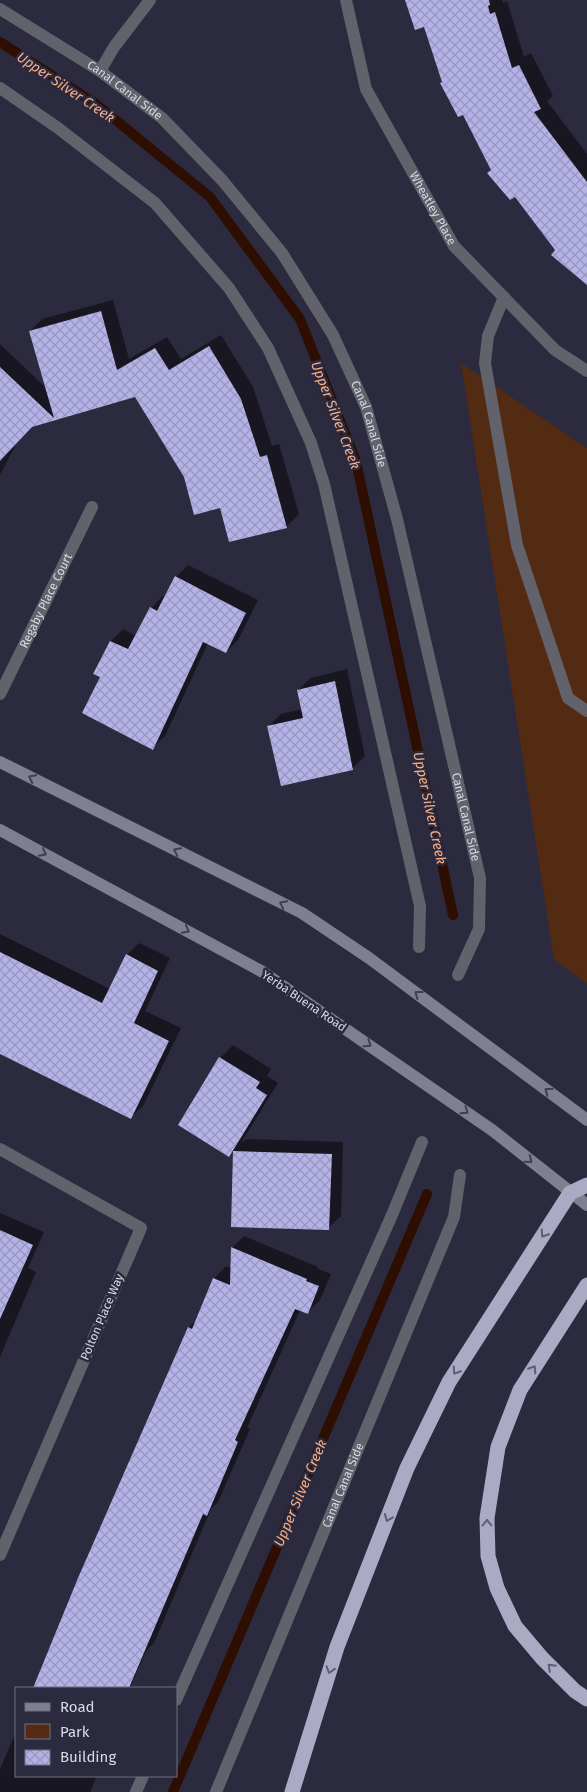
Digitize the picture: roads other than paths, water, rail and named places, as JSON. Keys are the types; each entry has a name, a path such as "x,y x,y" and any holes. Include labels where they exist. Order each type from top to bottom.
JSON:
{"highway":[{"path":"292,1792 336,1647 407,1468 449,1382 570,1193 587,1185"},
{"path":"587,1286 520,1390 498,1447 487,1518 488,1556 498,1588 515,1626 542,1658 575,1691 587,1699"}],"main road":[{"path":"0,762 302,913 370,958 587,1120"},
{"name":"Yerba Buena Road","path":"0,830 261,971 492,1130 587,1205"}],"street":[{"path":"100,71 114,47 150,0"},
{"name":"Wheatley Place","path":"346,0 366,89 454,246 555,350 587,371"},
{"name":"Canal Canal Side","path":"0,9 100,71 162,118 222,180 282,253 333,335 366,407 397,519 480,878 479,929 458,975"},
{"path":"0,88 58,128 155,203 230,288 268,348 311,443 324,484 420,906 419,947"},
{"path":"504,297 488,336 485,363 517,545 568,698 587,712"},
{"name":"Regaby Place Court","path":"0,694 92,507"},
{"path":"178,1696 392,1215 422,1142"},
{"name":"Polton Place Way","path":"0,1150 141,1228 0,1555"},
{"name":"Canal Canal Side","path":"216,1792 454,1217 460,1175"},
{"path":"136,1792 142,1777"}],"waterway":[{"name":"Upper Silver Creek","path":"0,42 96,104 210,197 300,319 356,461 453,915"},
{"name":"Upper Silver Creek","path":"173,1792 427,1194"}]}
